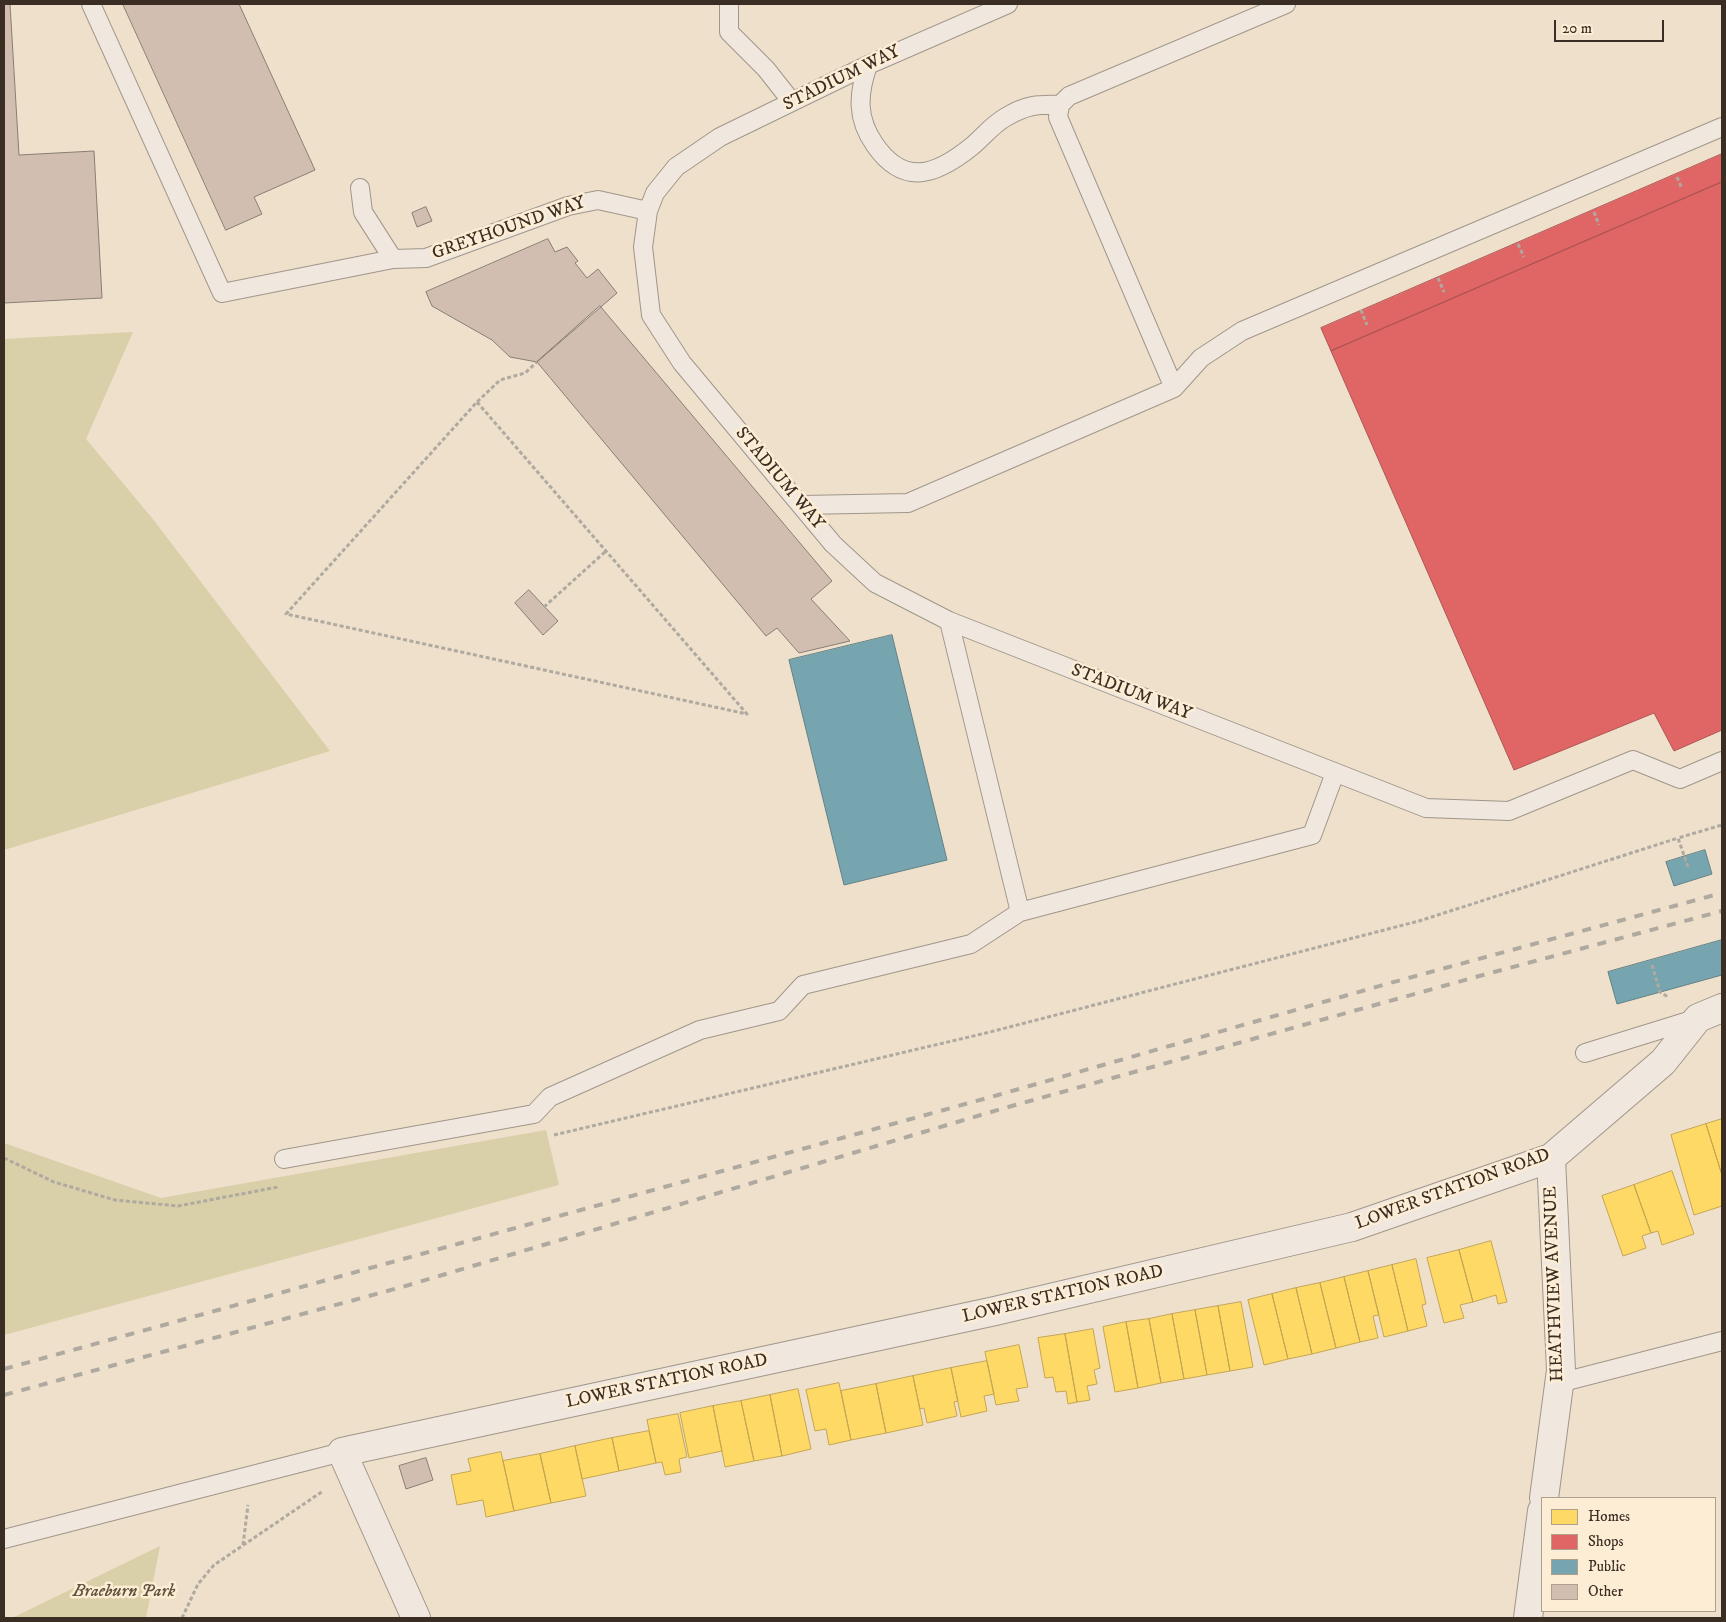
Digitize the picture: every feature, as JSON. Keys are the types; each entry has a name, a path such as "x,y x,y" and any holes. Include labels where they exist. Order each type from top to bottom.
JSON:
{"street":[{"name":"LOWER STATION ROAD","path":"346,1462 1352,1227 1551,1158 1663,1062 1710,1013"},
{"name":"HEATHVIEW AVENUE","path":"1544,1497 1561,1370 1551,1158"},
{"path":"346,1462 416,1618"},
{"path":"1528,1618 1541,1519"}],"lane":[{"name":"GREYHOUND WAY","path":"91,4 222,293 393,259 426,258 568,206 598,200 648,211"},
{"path":"729,4 729,32 766,69 792,102"},
{"name":"STADIUM WAY","path":"1008,4 868,65 720,137 676,167 655,193 648,211 643,247 651,315 682,363 833,544 875,583 949,621 1426,808 1509,811 1633,760 1680,779 1722,761"},
{"path":"1174,388 1061,126 1058,117 1060,105 1069,96 1286,4"},
{"path":"868,65 860,87 860,107 864,124 884,158 904,171 924,174 939,168 970,148 1004,117 1033,104 1060,105"},
{"path":"802,505 908,503 1174,388 1188,375 1201,358 1242,331 1722,127"},
{"path":"360,188 363,212 393,259"},
{"path":"949,621 1020,912"},
{"path":"284,1160 534,1114 550,1097 700,1030 778,1011 803,985 971,944 1020,912 1312,835 1335,773"},
{"path":"1584,1053 1710,1013"},
{"path":"1559,1383 1722,1341"},
{"path":"4,1539 346,1462"}],"path":[{"path":"477,402 747,714 286,614 477,402 500,380 525,373 537,362"},
{"path":"544,607 606,551"},
{"path":"546,1137 990,1032 1419,920 1722,825"},
{"path":"1678,838 1688,867"},
{"path":"4,1158 54,1182 115,1200 178,1206 279,1187"},
{"path":"182,1618 198,1584 206,1574 346,1462"},
{"path":"243,1545 249,1500"}],"green space":[{"path":"133,332 86,439 152,518 330,751 4,850 4,339"},
{"path":"546,1130 559,1185 4,1335 4,1143 161,1198"},
{"name":"Braeburn Park","path":"160,1546 146,1618 12,1618"}],"building: Homes":[{"path":"1722,1119 1722,1175 1706,1124"},
{"path":"1706,1124 1722,1175 1722,1206 1694,1215 1671,1135"},
{"path":"1672,1171 1694,1234 1662,1245 1658,1231 1651,1233 1634,1185"},
{"path":"1634,1185 1651,1233 1642,1236 1646,1248 1623,1256 1602,1196"},
{"path":"1491,1241 1507,1302 1498,1304 1496,1295 1473,1302 1459,1250"},
{"path":"1459,1250 1473,1302 1460,1305 1464,1318 1444,1323 1427,1258"},
{"path":"1416,1259 1426,1304 1422,1305 1427,1326 1408,1331 1392,1265"},
{"path":"1392,1265 1408,1331 1384,1337 1368,1271"},
{"path":"1368,1271 1379,1315 1373,1316 1378,1338 1360,1342 1344,1277"},
{"path":"1344,1277 1360,1342 1336,1348 1320,1283"},
{"path":"1320,1283 1336,1348 1312,1354 1296,1288"},
{"path":"1296,1288 1312,1354 1288,1359 1272,1294"},
{"path":"1272,1294 1288,1359 1264,1365 1248,1300"},
{"path":"1241,1302 1253,1367 1230,1371 1218,1306"},
{"path":"1218,1306 1230,1371 1207,1375 1195,1310"},
{"path":"1195,1310 1207,1375 1184,1379 1172,1314"},
{"path":"1172,1314 1184,1379 1161,1383 1149,1319"},
{"path":"1149,1319 1161,1383 1138,1388 1126,1322"},
{"path":"1126,1322 1138,1388 1115,1392 1103,1327"},
{"path":"1093,1329 1100,1368 1094,1370 1097,1384 1087,1386 1090,1400 1077,1402 1065,1334"},
{"path":"1065,1334 1077,1402 1068,1404 1066,1391 1056,1392 1053,1377 1045,1378 1038,1338"},
{"path":"1019,1345 1028,1387 1016,1389 1019,1401 996,1405 985,1352"},
{"path":"987,1361 994,1394 984,1396 987,1411 961,1417 951,1368"},
{"path":"951,1368 958,1401 954,1402 957,1416 927,1423 924,1408 920,1409 913,1376"},
{"path":"913,1376 923,1425 886,1433 876,1384"},
{"path":"839,1383 851,1440 829,1445 826,1429 815,1431 806,1390"},
{"path":"876,1384 886,1433 851,1440 841,1391"},
{"path":"798,1389 811,1449 782,1456 770,1395"},
{"path":"770,1395 782,1456 754,1461 741,1401"},
{"path":"741,1401 754,1461 725,1467 713,1406"},
{"path":"713,1406 722,1451 689,1458 680,1413"},
{"path":"678,1414 687,1457 679,1459 681,1472 665,1475 662,1462 656,1463 647,1420"},
{"path":"649,1431 656,1463 619,1471 612,1438"},
{"path":"612,1438 619,1471 582,1479 575,1446"},
{"path":"575,1446 586,1496 551,1503 540,1454"},
{"path":"501,1452 514,1511 486,1517 483,1500 457,1505 451,1475 471,1471 468,1459"},
{"path":"540,1454 551,1503 514,1511 503,1461"}],"building: Shops":[{"path":"1722,154 1722,182 1331,351 1321,328"},
{"path":"1722,182 1722,730 1674,751 1654,713 1514,770 1331,351"}],"building: Public":[{"path":"892,635 947,860 844,885 789,660"},
{"path":"1705,850 1712,874 1674,886 1666,862"},
{"path":"1722,940 1722,975 1617,1004 1608,972"}],"building: Other":[{"path":"4,4 10,4 19,155 94,151 102,298 4,303"},
{"path":"123,4 239,4 315,170 254,197 262,214 226,230"},
{"path":"426,207 432,221 417,227 412,213"},
{"path":"548,239 555,252 567,247 578,261 575,263 587,278 598,269 617,293 537,362 510,357 492,340 432,306 426,292"},
{"path":"600,306 832,581 811,599 850,641 799,653 777,628 766,636 537,362"},
{"path":"529,590 558,621 543,635 515,603"},
{"path":"426,1458 433,1480 406,1489 399,1466"}],"railway":[{"path":"4,1369 998,1095 1390,983 1722,893"},
{"path":"4,1395 402,1287 1001,1109 1483,975 1722,911"}]}
